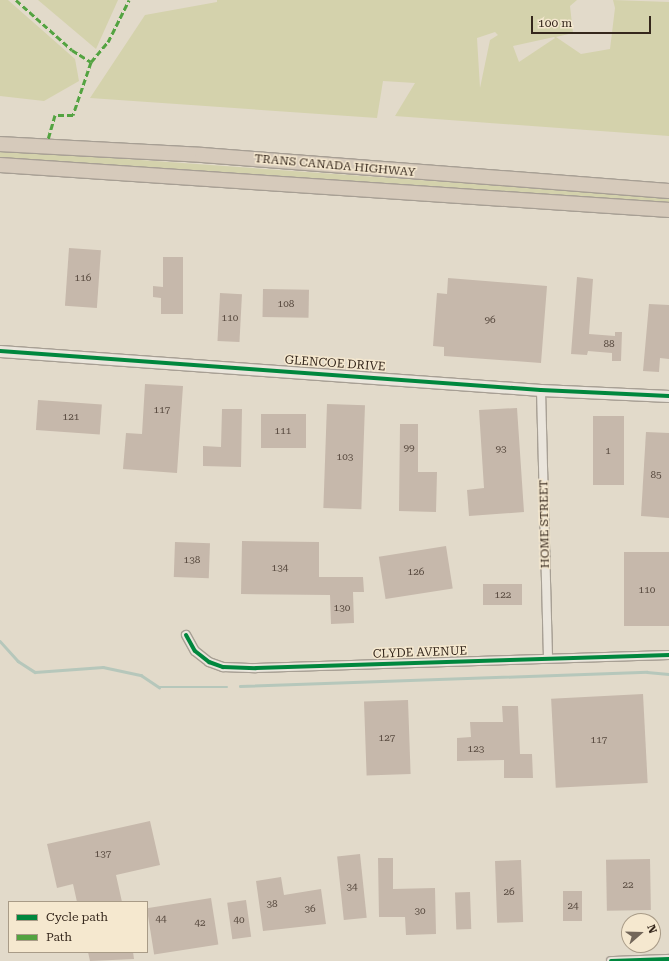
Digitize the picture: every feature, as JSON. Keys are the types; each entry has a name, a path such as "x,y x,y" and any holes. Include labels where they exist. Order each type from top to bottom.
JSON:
{"highway":[{"path":"0,136 167,149 182,154"},
{"name":"TRANS CANADA HIGHWAY","path":"0,144 182,154 669,191"},
{"name":"TRANS CANADA HIGHWAY","path":"0,165 669,210"}],"street":[{"name":"GLENCOE DRIVE","path":"0,351 541,390 669,396"},
{"name":"HOME STREET","path":"541,390 548,658"},
{"name":"CLYDE AVENUE","path":"186,635 195,651 203,659 214,665 229,667 298,668 548,658 669,655"},
{"path":"611,961 669,959"}],"shaded area":[{"path":"0,0 8,0 75,59 79,81 44,101 0,96"},
{"path":"38,0 118,0 96,49"},
{"path":"217,0 577,0 570,6 573,33 556,37 581,54 610,49 615,8 613,0 669,2 669,136 395,116 415,83 383,81 377,118 90,98 145,15 217,2","holes":["495,32 498,35 490,40 480,88 477,38","555,38 519,62 513,46"]},
{"path":"0,150 669,198 669,206 269,175 0,158"}],"building":[{"path":"69,248 101,250 97,308 65,306"},
{"path":"163,257 183,257 183,314 161,314 161,298 153,297 153,286 163,287"},
{"path":"577,277 593,279 589,334 615,336 615,332 622,332 621,361 612,361 612,353 588,351 587,355 571,354"},
{"path":"448,278 547,286 541,363 444,356 444,347 433,346 437,293 447,294"},
{"path":"263,289 309,290 309,318 263,317"},
{"path":"220,293 242,294 239,342 217,341"},
{"path":"649,304 669,305 669,359 660,358 659,372 643,371"},
{"path":"145,384 183,386 177,473 123,469 126,433 142,434"},
{"path":"38,400 102,404 100,434 36,430"},
{"path":"327,404 365,405 361,509 323,508"},
{"path":"517,408 524,512 469,516 467,490 484,488 479,410"},
{"path":"222,409 242,409 241,467 203,466 203,446 221,447"},
{"path":"261,414 306,414 306,448 261,448"},
{"path":"593,416 624,416 624,485 593,485"},
{"path":"400,424 418,424 418,472 437,472 436,512 399,511"},
{"path":"646,432 669,433 669,518 641,516"},
{"path":"242,541 319,542 319,577 363,577 364,592 353,592 354,623 331,624 330,595 241,594"},
{"path":"175,542 210,543 209,578 174,577"},
{"path":"446,546 453,588 386,599 379,557"},
{"path":"624,552 669,552 669,626 624,626"},
{"path":"483,584 522,584 522,605 483,605"},
{"path":"643,694 648,783 556,788 551,699"},
{"path":"408,700 411,774 367,775 364,702"},
{"path":"502,706 518,706 520,754 532,754 533,778 504,778 504,760 457,761 457,738 471,737 470,722 503,722"},
{"path":"150,821 160,865 116,875 122,901 77,901 73,884 57,888 47,844"},
{"path":"360,854 367,918 344,920 337,856"},
{"path":"378,858 393,858 393,889 435,888 436,934 406,935 405,917 379,917"},
{"path":"650,859 651,910 607,911 606,860"},
{"path":"521,860 523,922 497,923 495,861"},
{"path":"281,877 284,895 321,889 326,924 263,931 256,881"},
{"path":"563,891 582,891 582,921 563,921"},
{"path":"470,892 471,929 456,930 455,893"},
{"path":"211,898 218,944 154,955 148,908"},
{"path":"246,900 251,937 232,939 227,903"},
{"path":"88,953 133,953 134,959 90,961"}],"waterway":[{"path":"0,641 18,661 35,672 103,667 141,675 159,687 227,687"},
{"path":"240,686 647,672 669,674"}],"marked path":[{"path":"16,0 72,50 91,62 73,115 55,115 48,139"},
{"path":"91,62 108,42 129,0"}],"cycle path":[{"path":"0,351 541,390 669,396"},
{"path":"186,635 195,651 209,662 223,667 256,668 669,655"},
{"path":"611,961 669,959"}]}
